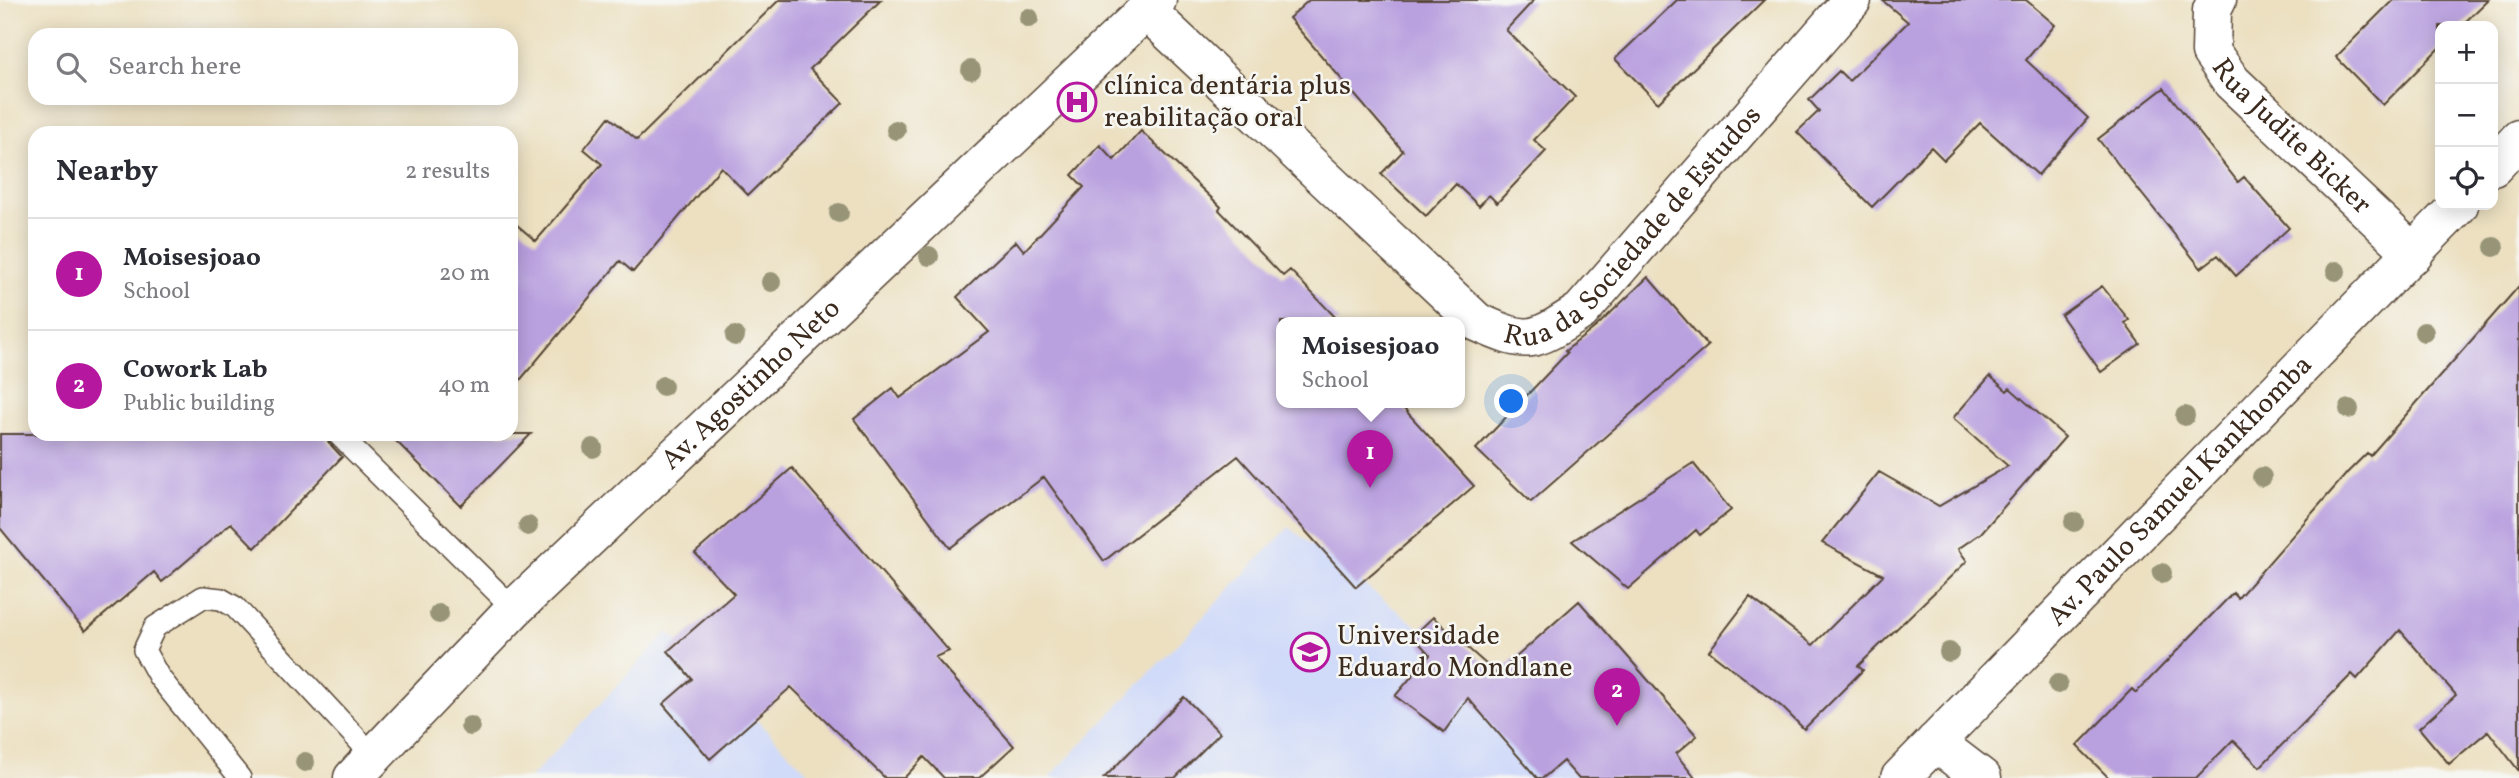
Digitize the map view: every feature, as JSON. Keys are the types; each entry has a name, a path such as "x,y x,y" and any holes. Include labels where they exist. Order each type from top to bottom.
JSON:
{"street":[{"name":"Rua da Sociedade de Estudos","path":"1152,5 1477,322 1515,339 1545,334 1581,311 1853,0"},
{"name":"Rua Judite Bicker","path":"2217,0 2212,10 2211,52 2232,82 2414,254"},
{"name":"Av. Agostinho Neto","path":"364,767 514,609 1152,5"},
{"path":"2498,162 2519,139"},
{"name":"Av. Paulo Samuel Kankhomba","path":"1900,778 2454,210"},
{"path":"1935,742 1982,778"}],"lane":[{"path":"345,441 514,609"},
{"path":"240,778 159,677 144,650 155,627 203,597 221,599 235,607 364,767"}],"shaded area":[{"name":"Universidade Eduardo Mondlane","path":"1289,527 1613,778 1049,778"},
{"path":"668,632 814,778 530,778"}],"building":[{"path":"779,0 881,0 810,69 843,103 748,195 721,167 633,272 620,261 518,383 518,226 536,241 602,164 584,149 609,117 637,140"},
{"path":"1309,0 1534,0 1506,30 1575,97 1534,140 1546,151 1497,203 1489,195 1479,206 1456,184 1426,216 1381,174 1403,151 1289,18"},
{"path":"1677,0 1764,0 1658,103 1615,59"},
{"path":"1882,0 2026,0 2055,25 2026,60 2088,118 2038,175 1980,123 1944,160 1931,147 1872,207 1797,132 1819,111 1809,100 1839,71 1849,81 1908,22"},
{"path":"2393,0 2488,0 2466,21 2435,21 2435,52 2383,105 2336,57"},
{"path":"2164,88 2238,182 2244,177 2289,228 2236,276 2218,255 2201,268 2098,139"},
{"path":"1141,131 1221,207 1219,210 1283,276 1290,270 1335,317 1276,317 1276,408 1403,408 1474,486 1356,587 1238,456 1104,561 1044,477 950,548 854,419 893,388 900,398 989,332 957,297 1016,241 1024,251 1084,187 1072,175 1100,145 1114,160"},
{"path":"1648,277 1708,346 1531,502 1476,449 1567,353 1565,351 1597,326"},
{"path":"2102,286 2129,320 2125,323 2140,344 2101,372 2061,315"},
{"path":"2519,286 2519,771 2488,731 2449,764 2419,728 2456,695 2400,630 2357,679 2352,674 2260,767 2233,740 2196,778 2109,778 2077,746 2132,689 2136,693 2233,593 2238,598 2348,472 2367,453 2370,456"},
{"path":"1990,376 2007,391 2010,388 2065,437 1981,533 1958,549 1967,561 1858,666 1863,670 1804,729 1782,707 1709,651 1750,597 1813,645 1883,575 1822,543 1879,472 1939,506 2008,466 1953,418"},
{"path":"0,434 28,434 28,441 328,441 342,457 255,548 231,523 162,582 154,572 85,631 0,528"},
{"path":"518,434 531,434 461,506 396,441 518,441"},
{"path":"1693,463 1731,510 1700,535 1696,530 1628,589 1572,541"},
{"path":"792,468 949,651 935,657 1014,746 979,778 944,778 924,757 904,778 885,778 791,687 710,759 663,704 692,679 668,651 734,594 695,553"},
{"path":"1579,601 1697,736 1676,754 1695,778 1578,778 1563,761 1543,778 1537,778 1468,698 1444,732 1395,696 1430,655 1413,636 1433,617 1497,674"},
{"path":"1184,697 1220,733 1175,778 1104,778"}],"place":[{"name":"clínica dentária plus reabilitação oral","path":"1077,102"},
{"name":"Moisesjoao","path":"1370,488"},
{"name":"Universidade Eduardo Mondlane","path":"1310,652"},
{"name":"Cowork Lab","path":"1617,726"}]}
